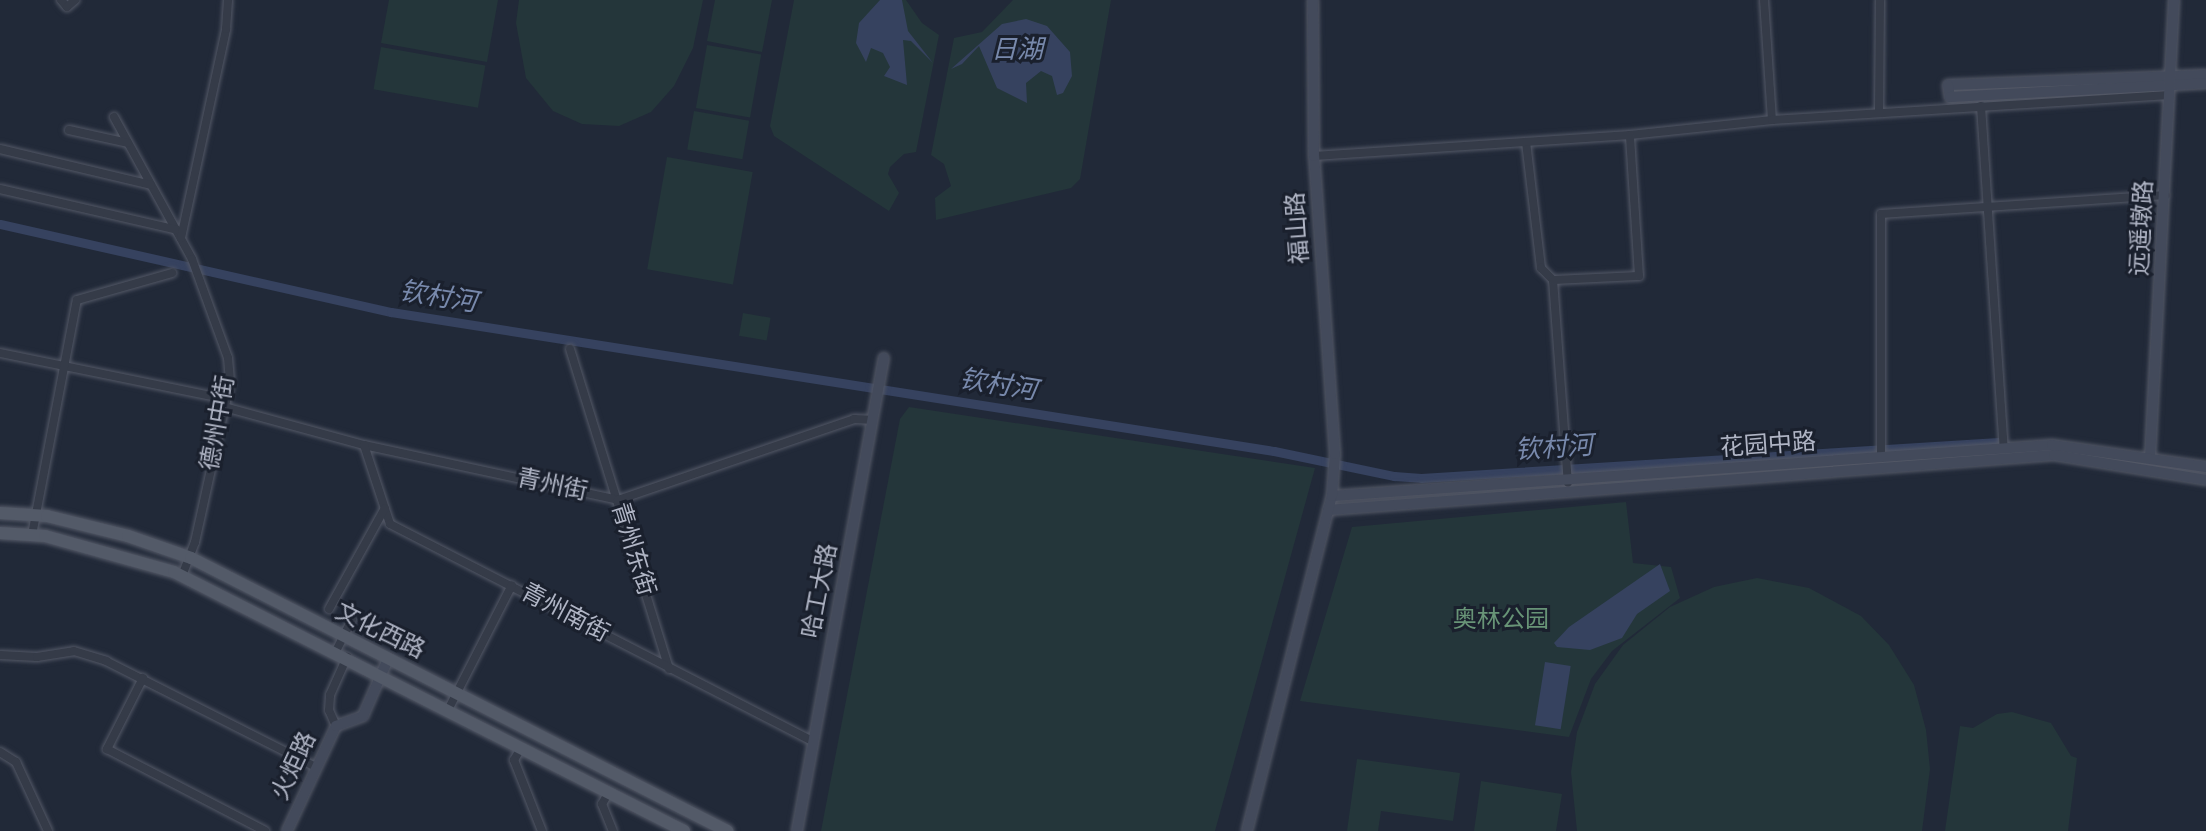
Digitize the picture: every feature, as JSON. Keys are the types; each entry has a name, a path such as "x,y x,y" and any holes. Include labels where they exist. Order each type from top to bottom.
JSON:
{"main road":[{"name":"福山路","path":"1313,0 1314,156 1335,454 1332,496"},
{"name":"远遥墩路","path":"2150,458 2174,0"},
{"path":"2206,75 2169,78 1950,97 1948,85 2169,78 2206,83"},
{"name":"哈工大路","path":"797,831 884,359"},
{"name":"花园中路","path":"1332,496 2052,445 2206,467"},
{"path":"1328,510 2054,455 2206,480"},
{"path":"1247,831 1332,496"},
{"name":"文化西路","path":"0,513 35,515 128,536 191,558 727,831"},
{"name":"文化西路","path":"0,533 32,535 182,576 342,654 684,831"},
{"name":"火炬路","path":"287,831 336,726 363,716 388,659"}],"street":[{"path":"61,0 67,7 75,0"},
{"path":"181,238 226,29 228,0"},
{"path":"1764,0 1772,120"},
{"path":"1880,0 1880,113"},
{"path":"1314,156 1630,135 1772,120 2169,95"},
{"path":"1981,106 2004,448"},
{"name":"德州中街","path":"114,117 192,259 228,358 225,403 191,558 182,576"},
{"path":"69,130 128,142"},
{"path":"1553,280 1639,276 1630,135"},
{"path":"1526,142 1541,268 1553,280 1567,478"},
{"path":"0,149 151,185"},
{"path":"0,189 177,230"},
{"path":"1881,456 1881,214 1990,209 2165,195"},
{"path":"32,535 78,300 172,273"},
{"name":"青州东街","path":"570,349 669,669"},
{"name":"青州街","path":"0,353 225,403 364,445 618,500 854,419 873,419"},
{"name":"青州南街","path":"364,445 390,524 813,741"},
{"path":"329,609 385,508"},
{"path":"449,710 512,585"},
{"path":"336,726 329,710 330,695 342,654 343,637 352,620"},
{"path":"0,655 37,657 74,651 143,678 316,767"},
{"path":"143,678 107,749 265,831"},
{"path":"522,748 514,760 542,831"},
{"path":"0,752 16,762 48,831"},
{"path":"609,792 602,804 613,831"}],"green space":[{"path":"389,0 498,0 487,62 381,43"},
{"path":"519,0 703,0 693,48 674,86 651,112 619,126 582,124 553,111 526,78 516,23"},
{"path":"715,0 772,0 762,52 707,41"},
{"path":"794,0 906,0 922,23 939,35 916,152 904,154 890,167 888,174 899,193 889,211 774,136 770,126"},
{"path":"1013,0 1111,0 1080,179 1071,188 936,220 935,198 951,186 944,164 931,155 954,38 982,32"},
{"path":"707,45 761,55 750,118 696,108"},
{"path":"381,47 485,65 478,108 374,89"},
{"path":"694,111 749,121 742,159 687,149"},
{"path":"667,157 753,172 733,284 647,269"},
{"path":"743,313 771,318 767,341 739,336"},
{"path":"909,407 1315,468 1215,831 821,831 900,419"},
{"name":"奥林公园","path":"1626,502 1633,563 1671,567 1680,598 1612,651 1591,679 1569,737 1300,701 1352,527"},
{"path":"1757,578 1809,588 1861,616 1889,645 1914,685 1926,730 1930,769 1922,831 1577,831 1571,772 1577,732 1595,684 1623,645 1670,607 1714,587"},
{"path":"2012,712 2051,723 2071,756 2077,758 2068,831 1945,831 1960,726 1973,728 1997,714"},
{"path":"1357,759 1460,773 1453,821 1381,811 1378,831 1347,831"},
{"path":"1481,781 1562,794 1556,831 1474,831"}],"water":[{"path":"880,0 902,0 908,31 933,63 911,41 903,40 907,85 884,76 890,67 883,53 871,48 866,62 856,43 859,23"},
{"name":"日湖","path":"1026,19 1047,26 1070,52 1072,76 1063,93 1057,95 1052,76 1041,71 1026,83 1027,103 997,88 979,46 962,64 951,69 1002,24"},
{"path":"1660,564 1670,591 1637,614 1622,638 1590,650 1557,647 1554,643 1569,627"},
{"path":"1545,662 1571,666 1561,729 1535,725"}],"waterway":[{"name":"钦村河","path":"0,224 391,312 1274,451 1394,476 1421,478 1999,442"}]}
